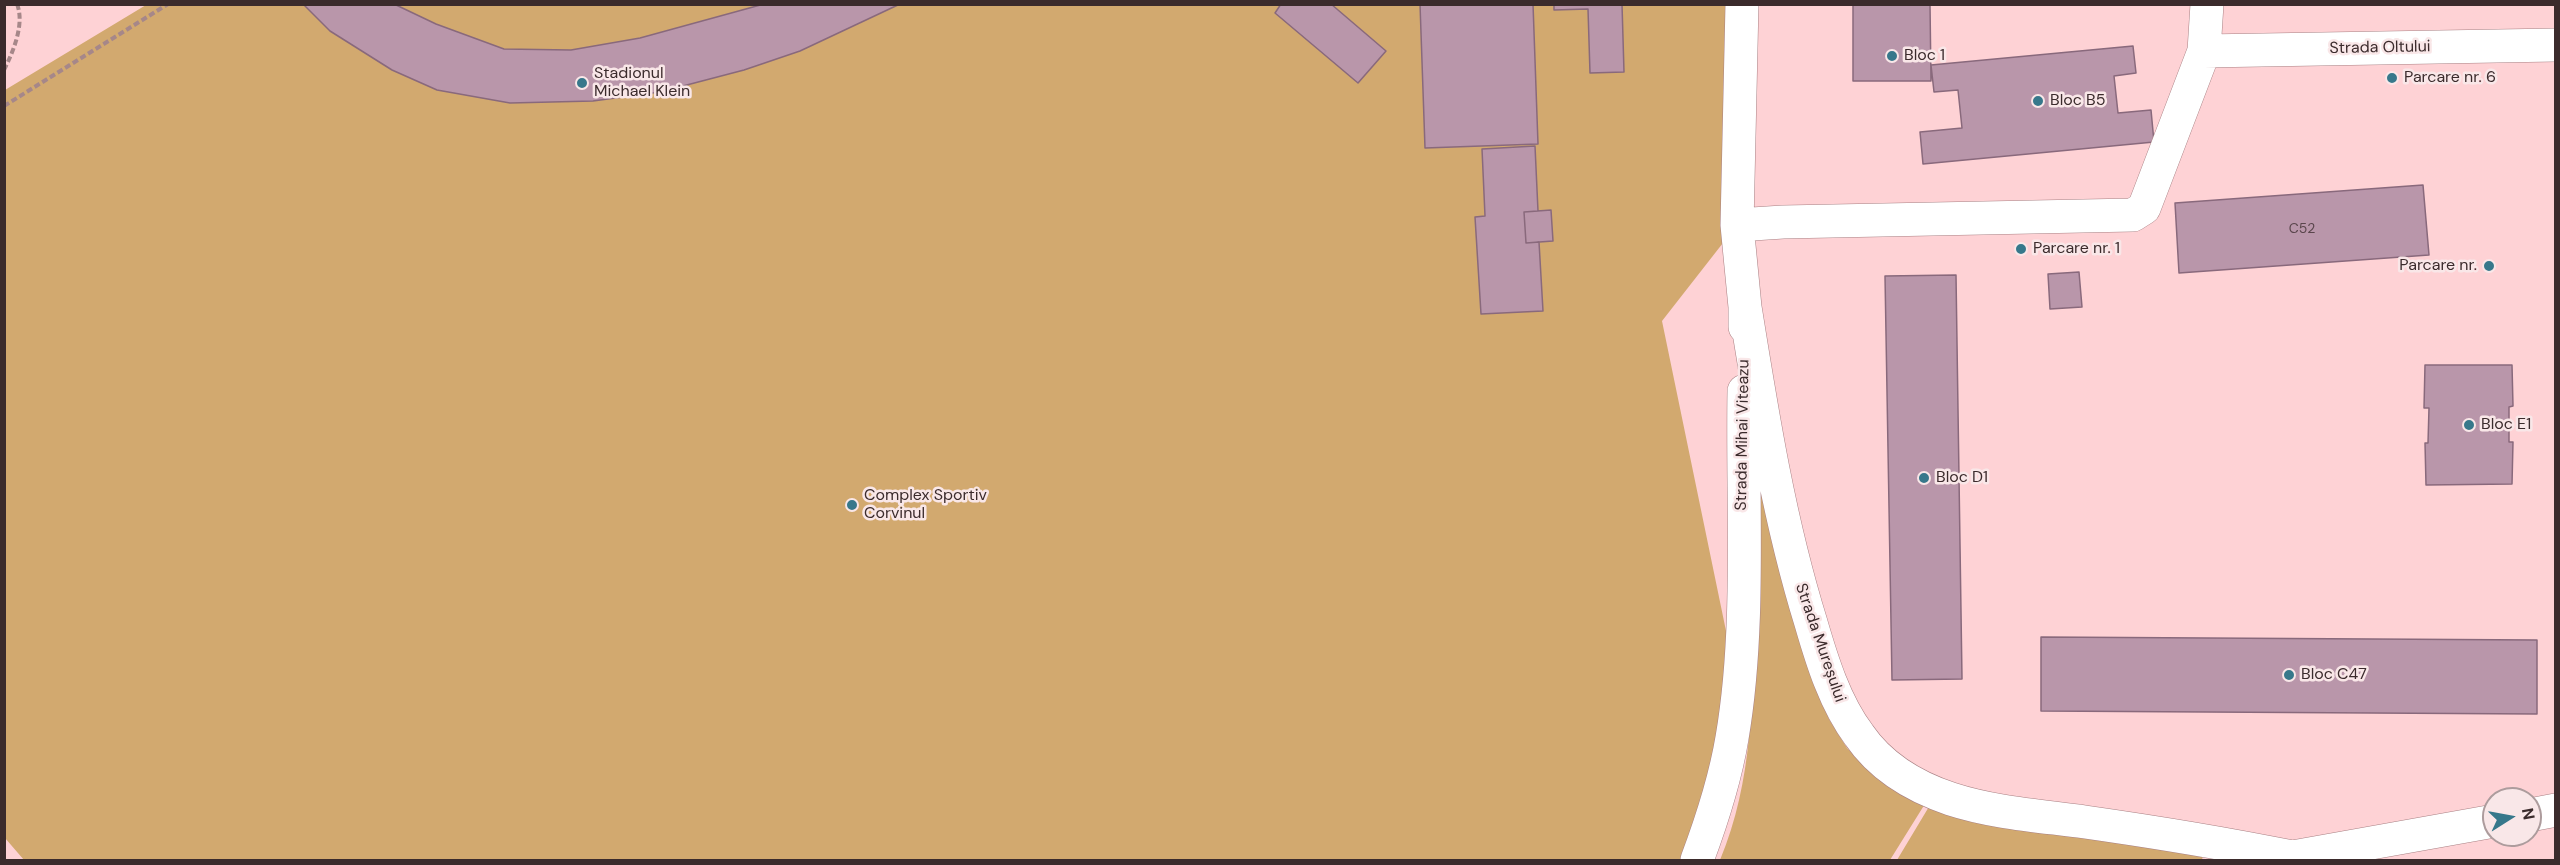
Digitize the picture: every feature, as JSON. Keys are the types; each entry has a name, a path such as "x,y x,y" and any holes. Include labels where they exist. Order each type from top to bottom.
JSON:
{"street":[{"name":"Strada Mihai Viteazu","path":"1697,861 1725,776 1738,689 1743,591 1745,307 1737,225 1742,4"},
{"path":"1737,225 2133,215 2144,208 2204,51 2207,4"},
{"name":"Strada Oltului","path":"2204,51 2556,45"},
{"name":"Strada Mureșului","path":"1745,307 1768,450 1796,576 1831,683 1844,712 1869,748 1906,779 1932,792 1983,807 2206,839 2284,859 2482,823"}],"path":[{"path":"4,70 14,51 20,12 17,4"},
{"path":"4,106 168,4"}],"shaded area":[{"name":"Complex Sportiv Corvinul","path":"146,5 1742,5 1737,225 1662,321 1738,689 1697,860 24,860 5,838 5,90"},
{"path":"1753,453 1814,681 1829,719 1847,748 1869,770 1928,799 1890,860 1720,860 1739,800 1749,739 1752,676"},
{"path":"1933,800 2203,855 2202,860 1897,860"}],"building":[{"path":"303,4 394,4 436,24 504,49 571,50 640,38 764,4 900,4 800,51 744,70 660,92 593,101 510,103 437,90 392,70 330,31"},
{"path":"1281,4 1331,4 1386,51 1358,83 1275,13"},
{"path":"1420,4 1533,4 1538,144 1425,148"},
{"path":"1554,4 1622,4 1624,72 1590,73 1588,9 1554,10"},
{"name":"Bloc 1","path":"1853,4 1930,4 1931,81 1853,81"},
{"name":"Bloc B5","path":"2133,46 2136,73 2114,76 2118,113 2151,110 2154,142 1923,164 1920,132 1962,128 1958,90 1934,92 1931,65"},
{"path":"1535,146 1538,211 1524,212 1526,243 1539,242 1543,311 1481,314 1475,217 1485,216 1482,149"},
{"path":"2423,185 2429,255 2179,273 2175,203"},
{"path":"1551,210 1553,241 1526,243 1524,212"},
{"path":"2079,272 2082,307 2050,309 2048,274"},
{"name":"Bloc D1","path":"1956,275 1962,679 1892,680 1885,276"},
{"name":"Bloc E1","path":"2425,365 2512,365 2513,406 2509,407 2509,442 2513,442 2512,484 2426,485 2425,443 2428,443 2429,408 2424,408"},
{"name":"Bloc C47","path":"2041,637 2537,640 2537,714 2041,711"}],"place":[{"name":"Bloc 1","path":"1892,56"},
{"name":"Parcare nr. 6","path":"2392,78"},
{"name":"Stadionul Michael Klein","path":"582,83"},
{"name":"Bloc B5","path":"2038,101"},
{"name":"Parcare nr. 1","path":"2021,249"},
{"name":"Parcare nr.","path":"2489,266"},
{"name":"Bloc E1","path":"2469,425"},
{"name":"Bloc D1","path":"1924,478"},
{"name":"Complex Sportiv Corvinul","path":"852,505"},
{"name":"Bloc C47","path":"2289,675"}]}
